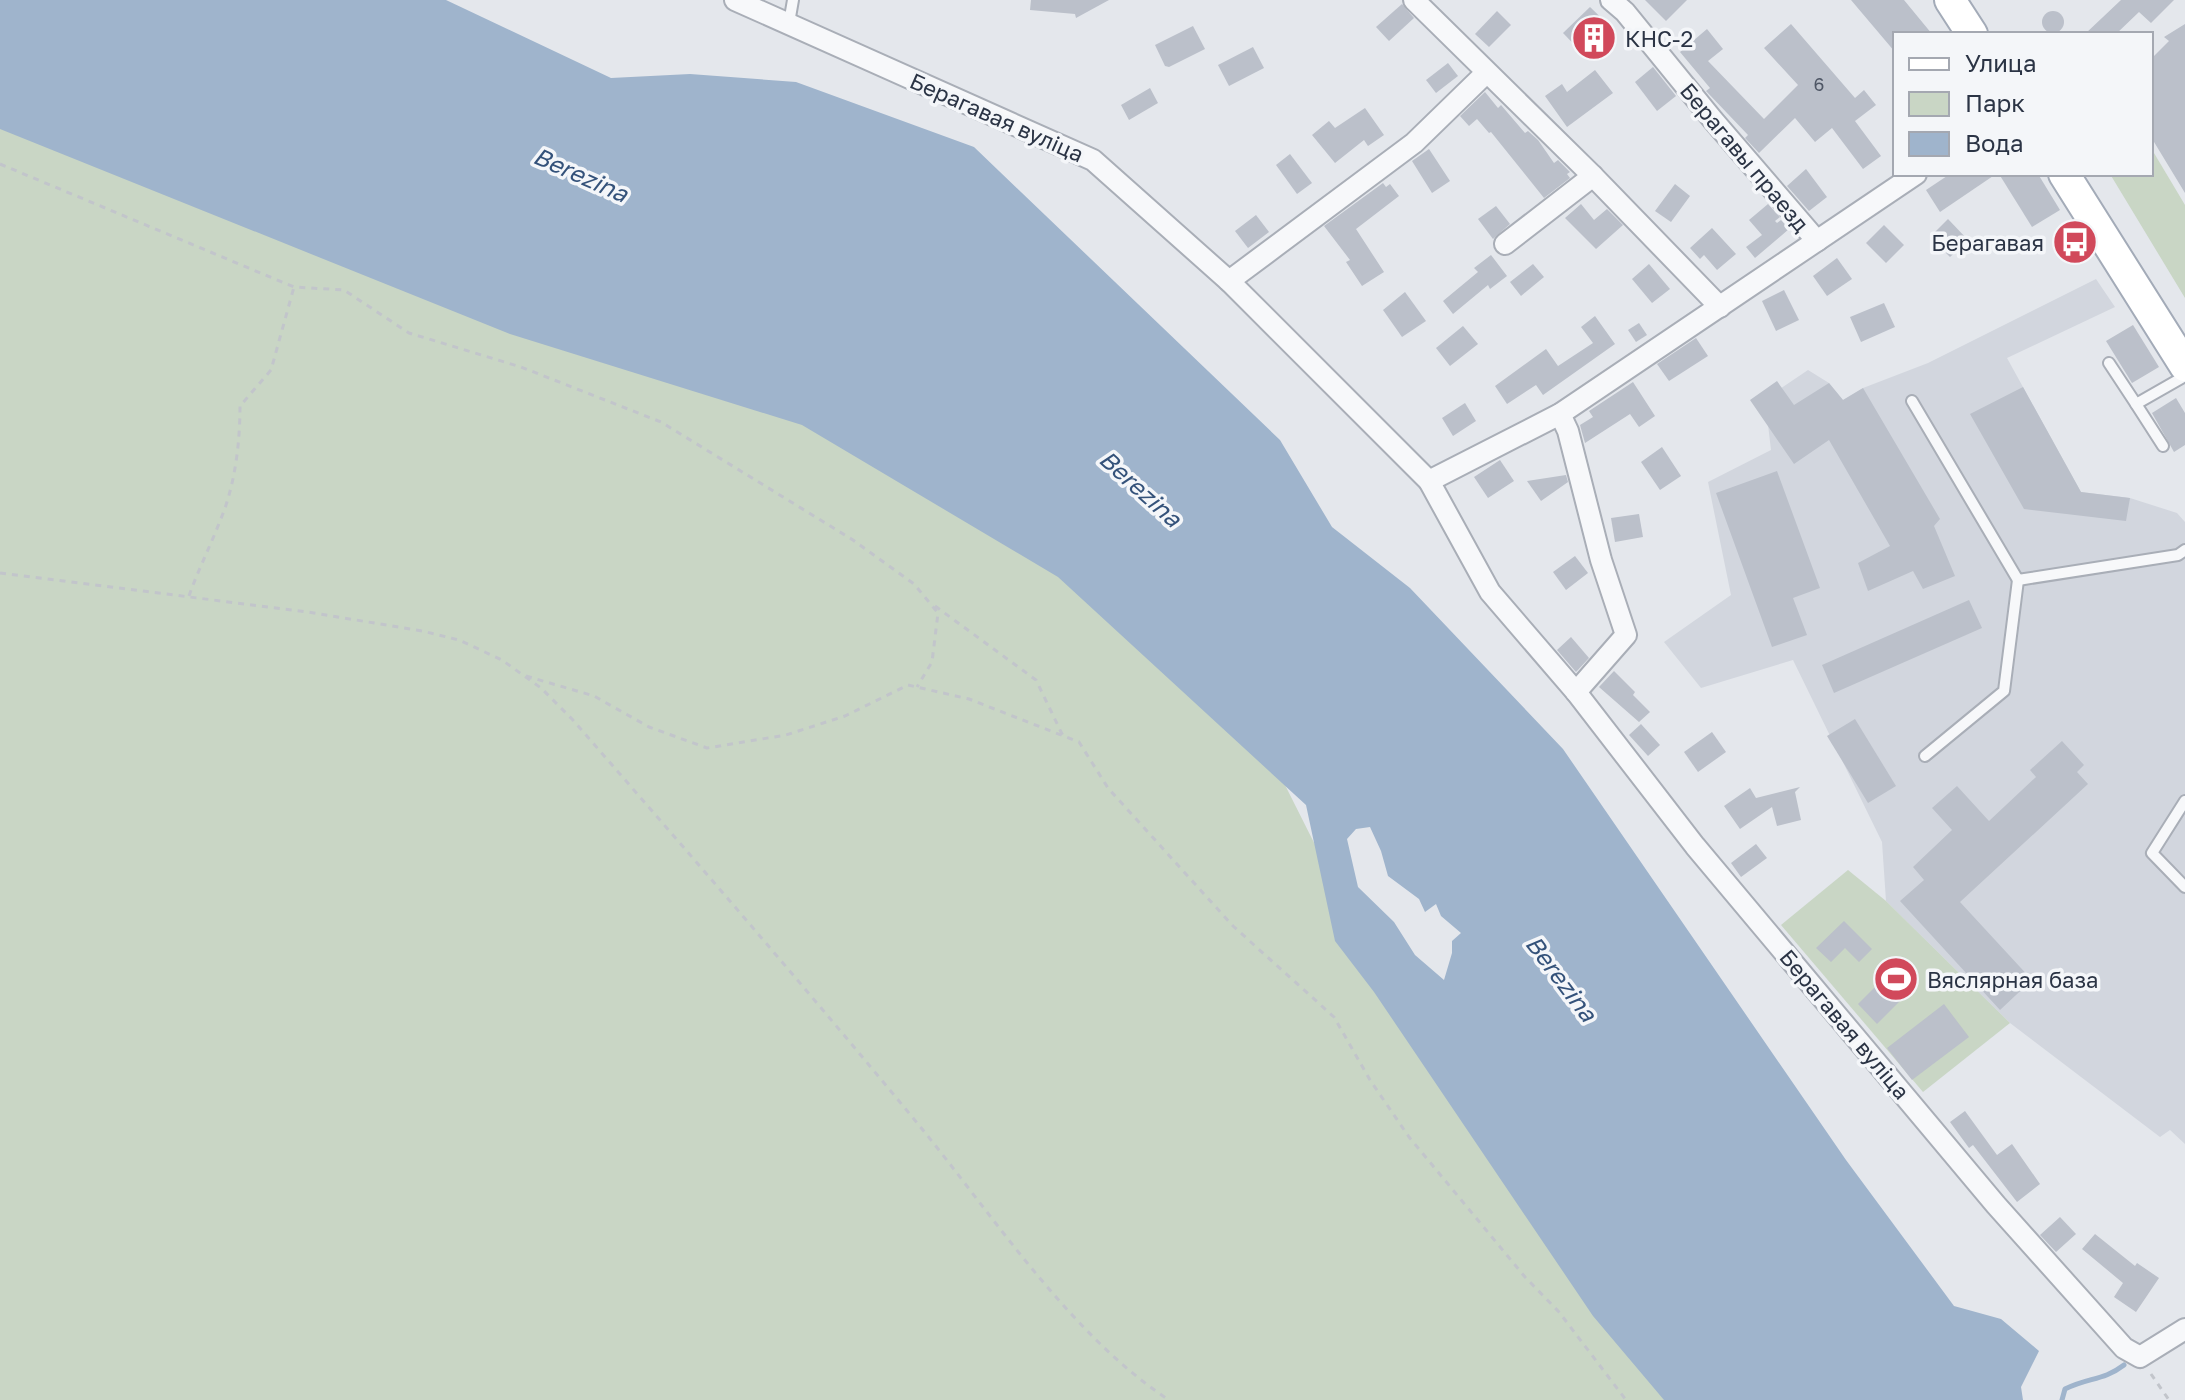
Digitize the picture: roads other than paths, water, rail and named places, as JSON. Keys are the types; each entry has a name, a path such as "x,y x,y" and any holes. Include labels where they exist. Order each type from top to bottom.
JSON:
{"main road":[{"path":"1950,0 1971,32"},
{"path":"2065,176 2185,366"}],"street":[{"name":"Берагавая вуліца","path":"735,0 1093,160 1229,281 1429,481 1490,592 1576,692 1695,846 1996,1205 2132,1353 2185,1329"},
{"path":"1414,0 1593,176 1720,307"},
{"name":"Берагавы праезд","path":"1611,0 1625,12 1817,241"},
{"path":"1229,281 1414,143 1486,73"},
{"path":"1505,244 1593,176"},
{"path":"1429,481 1560,414 1913,176"},
{"path":"1560,414 1568,431 1601,560 1626,635 1576,692"}],"lane":[{"path":"789,23 793,0"},
{"path":"2109,363 2163,446"},
{"path":"2136,404 2185,376"},
{"path":"1912,401 2018,580 2004,691 1925,756"},
{"path":"2018,580 2178,555 2185,550"},
{"path":"2185,801 2152,853 2185,887"}],"water":[{"name":"Berezina","path":"0,0 446,0 611,78 690,74 796,82 974,147 1280,440 1332,527 1410,588 1563,749 1846,1160 1954,1306 2001,1319 2039,1351 2021,1387 2023,1400 1664,1400 1593,1316 1374,992 1335,941 1306,805 1058,577 802,425 510,334 0,129","holes":["1370,827 1388,876 1419,899 1425,912 1436,904 1441,916 1461,933 1452,941 1452,953 1444,980 1415,955 1394,922 1358,887 1347,839 1356,829"]}],"waterway":[{"path":"2062,1400 2065,1389 2109,1374 2124,1365"}],"place":[{"name":"КНС-2","path":"1594,38"},
{"name":"Берагавая","path":"2075,242"},
{"name":"Вяслярная база","path":"1896,979"}]}
